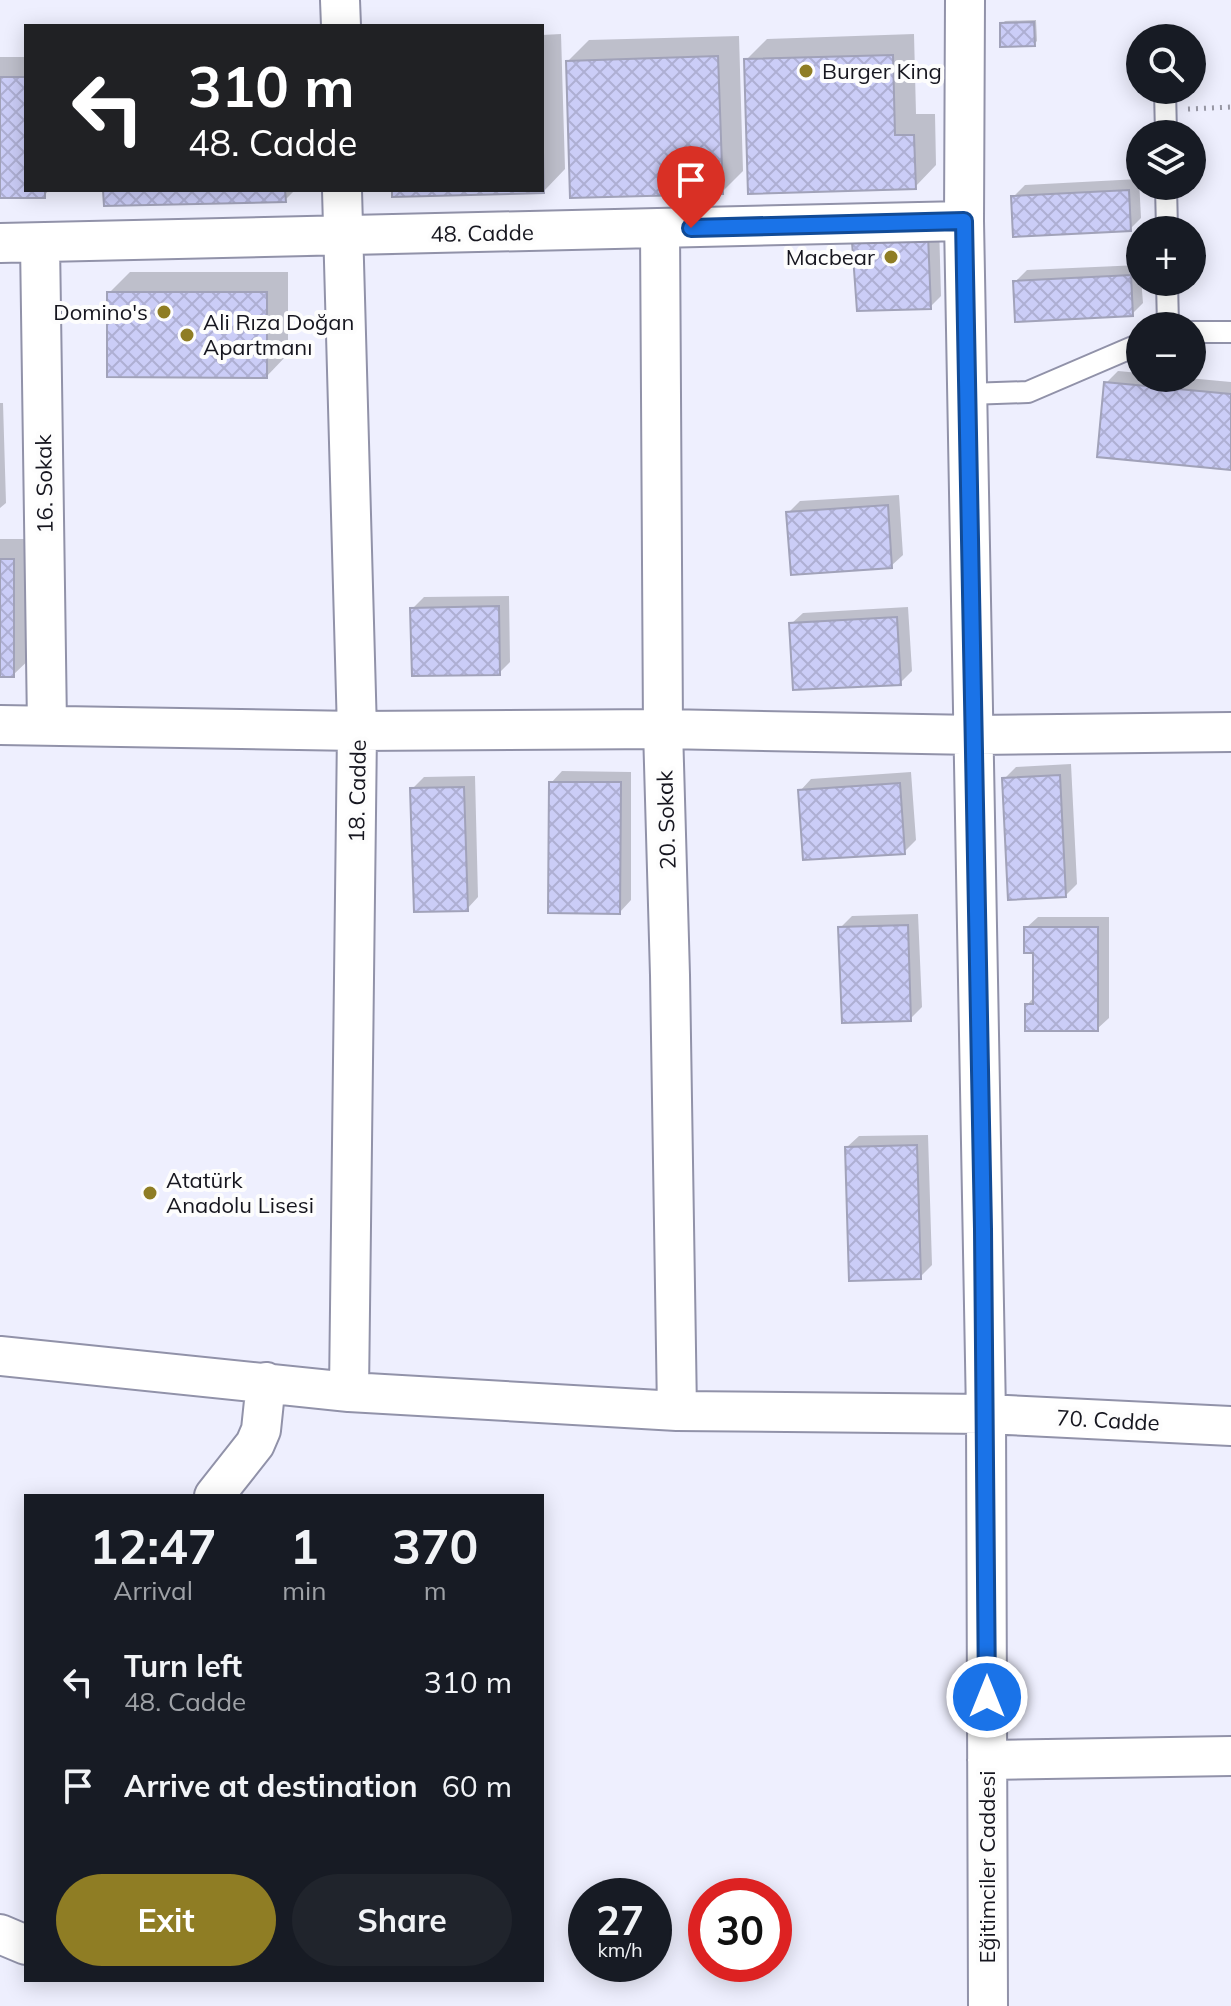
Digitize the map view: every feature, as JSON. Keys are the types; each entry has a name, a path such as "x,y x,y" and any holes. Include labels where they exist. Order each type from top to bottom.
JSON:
{"street":[{"path":"340,0 341,24"},
{"name":"Eğitimciler Caddesi","path":"965,0 964,221 986,1414 988,2006"},
{"name":"18. Cadde","path":"342,192 357,731 349,1392"},
{"name":"48. Cadde","path":"0,243 964,221"},
{"name":"20. Sokak","path":"660,228 663,729 677,1411"},
{"name":"16. Sokak","path":"40,243 47,725"},
{"path":"0,725 357,731 663,729 975,735 1231,732"},
{"name":"70. Cadde","path":"0,1356 349,1392 677,1411 986,1414 1231,1426"},
{"path":"216,1494 255,1444 261,1430 266,1382"},
{"path":"987,1760 1231,1756"},
{"path":"0,1934 24,1944"}],"lane":[{"path":"1206,332 1231,332"},
{"path":"968,394 1028,392 1126,350"}],"path":[{"path":"1203,104 1231,107"}],"building":[{"path":"1034,22 1035,46 1000,47 1000,23"},
{"path":"893,55 895,135 914,135 916,189 748,194 744,59"},
{"path":"718,56 723,194 570,198 566,61"},
{"path":"0,77 24,77 24,192 45,192 45,198 0,198"},
{"path":"1126,190 1130,216 1126,216 1126,231 1013,237 1011,196"},
{"path":"103,192 285,192 286,202 104,206"},
{"path":"392,192 544,192 544,193 392,197"},
{"name":"Macbear","path":"928,235 931,309 857,311 852,242"},
{"path":"1126,275 1126,296 1132,296 1133,312 1126,312 1126,316 1015,322 1013,281"},
{"name":"Ali Rıza Doğan Apartmanı","path":"107,292 267,292 267,378 107,377"},
{"path":"1104,382 1126,384 1126,392 1231,394 1231,470 1097,457"},
{"path":"888,505 892,568 791,575 786,512"},
{"path":"0,559 14,559 14,677 0,677"},
{"path":"499,606 500,675 412,676 410,608"},
{"path":"897,617 901,685 793,690 789,623"},
{"path":"1060,775 1066,897 1008,900 1002,778"},
{"path":"549,782 621,782 620,914 548,913"},
{"path":"900,783 905,854 803,860 798,790"},
{"path":"464,787 468,911 414,912 410,788"},
{"path":"908,925 911,1021 842,1023 838,927"},
{"path":"1024,927 1098,927 1098,1031 1025,1031 1025,1004 1033,1004 1033,953 1024,953"},
{"path":"917,1145 921,1279 849,1281 845,1147"}],"place":[{"name":"Burger King","path":"806,71"},
{"name":"Macbear","path":"891,257"},
{"name":"Domino's","path":"164,312"},
{"name":"Ali Rıza Doğan Apartmanı","path":"187,335"},
{"name":"Atatürk Anadolu Lisesi","path":"150,1193"}],"route":[{"path":"691,228 964,221 986,1414 987,1697"}]}
